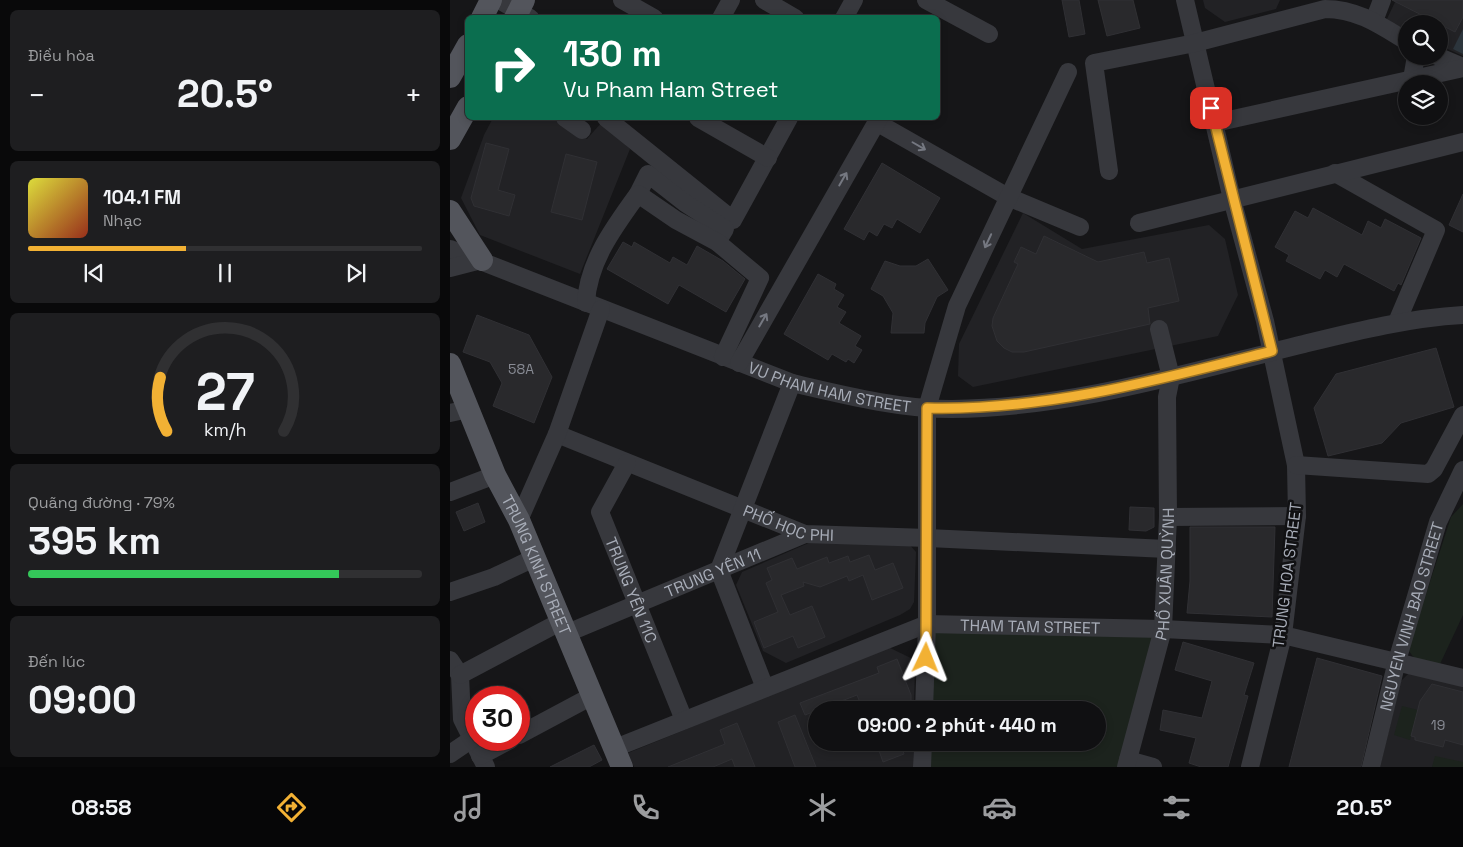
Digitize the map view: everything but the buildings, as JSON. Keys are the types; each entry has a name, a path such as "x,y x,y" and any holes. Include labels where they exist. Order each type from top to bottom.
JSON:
{"main road":[{"path":"484,15 491,0"},
{"path":"450,77 465,50"},
{"path":"450,139 465,112"},
{"path":"450,211 482,260"},
{"name":"TRUNG KINH STREET","path":"450,364 460,411 518,520 618,758"}],"street":[{"path":"622,0 649,15"},
{"path":"723,15 731,0"},
{"path":"764,0 791,15"},
{"path":"846,15 854,0"},
{"path":"926,0 989,34"},
{"name":"TRUNG HOA STREET","path":"1185,0 1232,199 1272,351 1296,465 1297,516 1283,635 1250,767"},
{"path":"1374,21 1382,0"},
{"path":"1109,171 1094,63 1195,43 1294,8 1342,9 1374,21 1398,36"},
{"path":"1448,61 1463,68"},
{"path":"1431,75 1463,68"},
{"path":"924,701 928,538 927,408 957,306 1068,72"},
{"path":"1215,123 1398,82"},
{"path":"568,120 582,130"},
{"path":"608,120 725,230 760,278 731,360"},
{"path":"702,120 768,158"},
{"path":"725,230 768,158 788,120"},
{"path":"731,360 877,120 1008,197 1080,226"},
{"path":"1139,223 1463,142"},
{"path":"1335,173 1436,230 1397,322"},
{"path":"518,520 557,434 594,306 587,285 603,245 638,194 648,174 685,203 725,230"},
{"path":"638,194 676,220 725,230"},
{"path":"676,220 685,203"},
{"name":"VU PHAM HAM STREET","path":"450,249 792,383 837,393 927,408 1028,404 1067,399 1171,377 1397,322 1463,315"},
{"path":"450,268 482,260"},
{"path":"1160,329 1171,377"},
{"name":"PHỐ XUÂN QUỲNH","path":"1127,763 1163,629 1168,517 1167,397 1171,377"},
{"path":"765,688 719,570 792,383"},
{"path":"1296,465 1419,475 1428,474 1434,469 1463,414"},
{"name":"PHỐ HỌC PHI","path":"557,434 805,534 1167,549"},
{"name":"TRUNG YÊN 11C","path":"627,463 600,512 684,720"},
{"name":"NGUYEN VINH BAO STREET","path":"1371,767 1397,661 1438,522 1459,488 1463,470"},
{"path":"450,492 495,475"},
{"path":"1168,517 1297,516"},
{"name":"TRUNG YÊN 11","path":"460,675 563,628 637,604 805,534"},
{"path":"450,592 494,577 534,558"},
{"name":"THAM TAM STREET","path":"618,758 684,720 927,624 1163,629 1283,635 1463,678"},
{"path":"450,660 460,675 462,719 465,725"},
{"path":"530,729 592,696"},
{"path":"450,754 465,744"},
{"path":"483,762 496,751"},
{"path":"922,767 923,751"},
{"path":"1127,763 1154,767"}],"shaded area":[{"path":"1203,0 1280,0 1276,9 1225,22 1205,8"},
{"path":"1396,0 1463,0 1463,56 1448,49 1448,15 1398,15 1398,26 1386,21"},
{"path":"1463,29 1463,54 1453,49"},
{"path":"492,120 558,120 587,139 602,122 630,149 580,274 480,235 461,198 484,135"},
{"path":"1023,213 1082,249 1209,225 1225,239 1238,295 1218,336 973,387 958,376 959,344"},
{"path":"1463,504 1463,615 1440,664 1415,659 1408,650 1451,517"},
{"path":"811,542 909,544 916,552 914,602 910,609 900,615 786,663 763,651 736,585 742,572"},
{"path":"927,624 1163,629 1125,767 927,767 927,751 1106,751 1106,701 927,701"},
{"path":"888,647 915,660 914,701 808,701 808,751 913,751 913,767 634,767 628,753"},
{"path":"1411,671 1463,684 1463,767 1380,767 1401,681"},
{"path":"1402,706 1418,710 1410,740 1394,735"},
{"path":"1435,756 1463,762 1463,767 1432,767"}],"route":[{"path":"926,658 928,538 927,408 954,409 1028,404 1067,399 1171,377 1272,351 1232,199 1211,108"}]}
